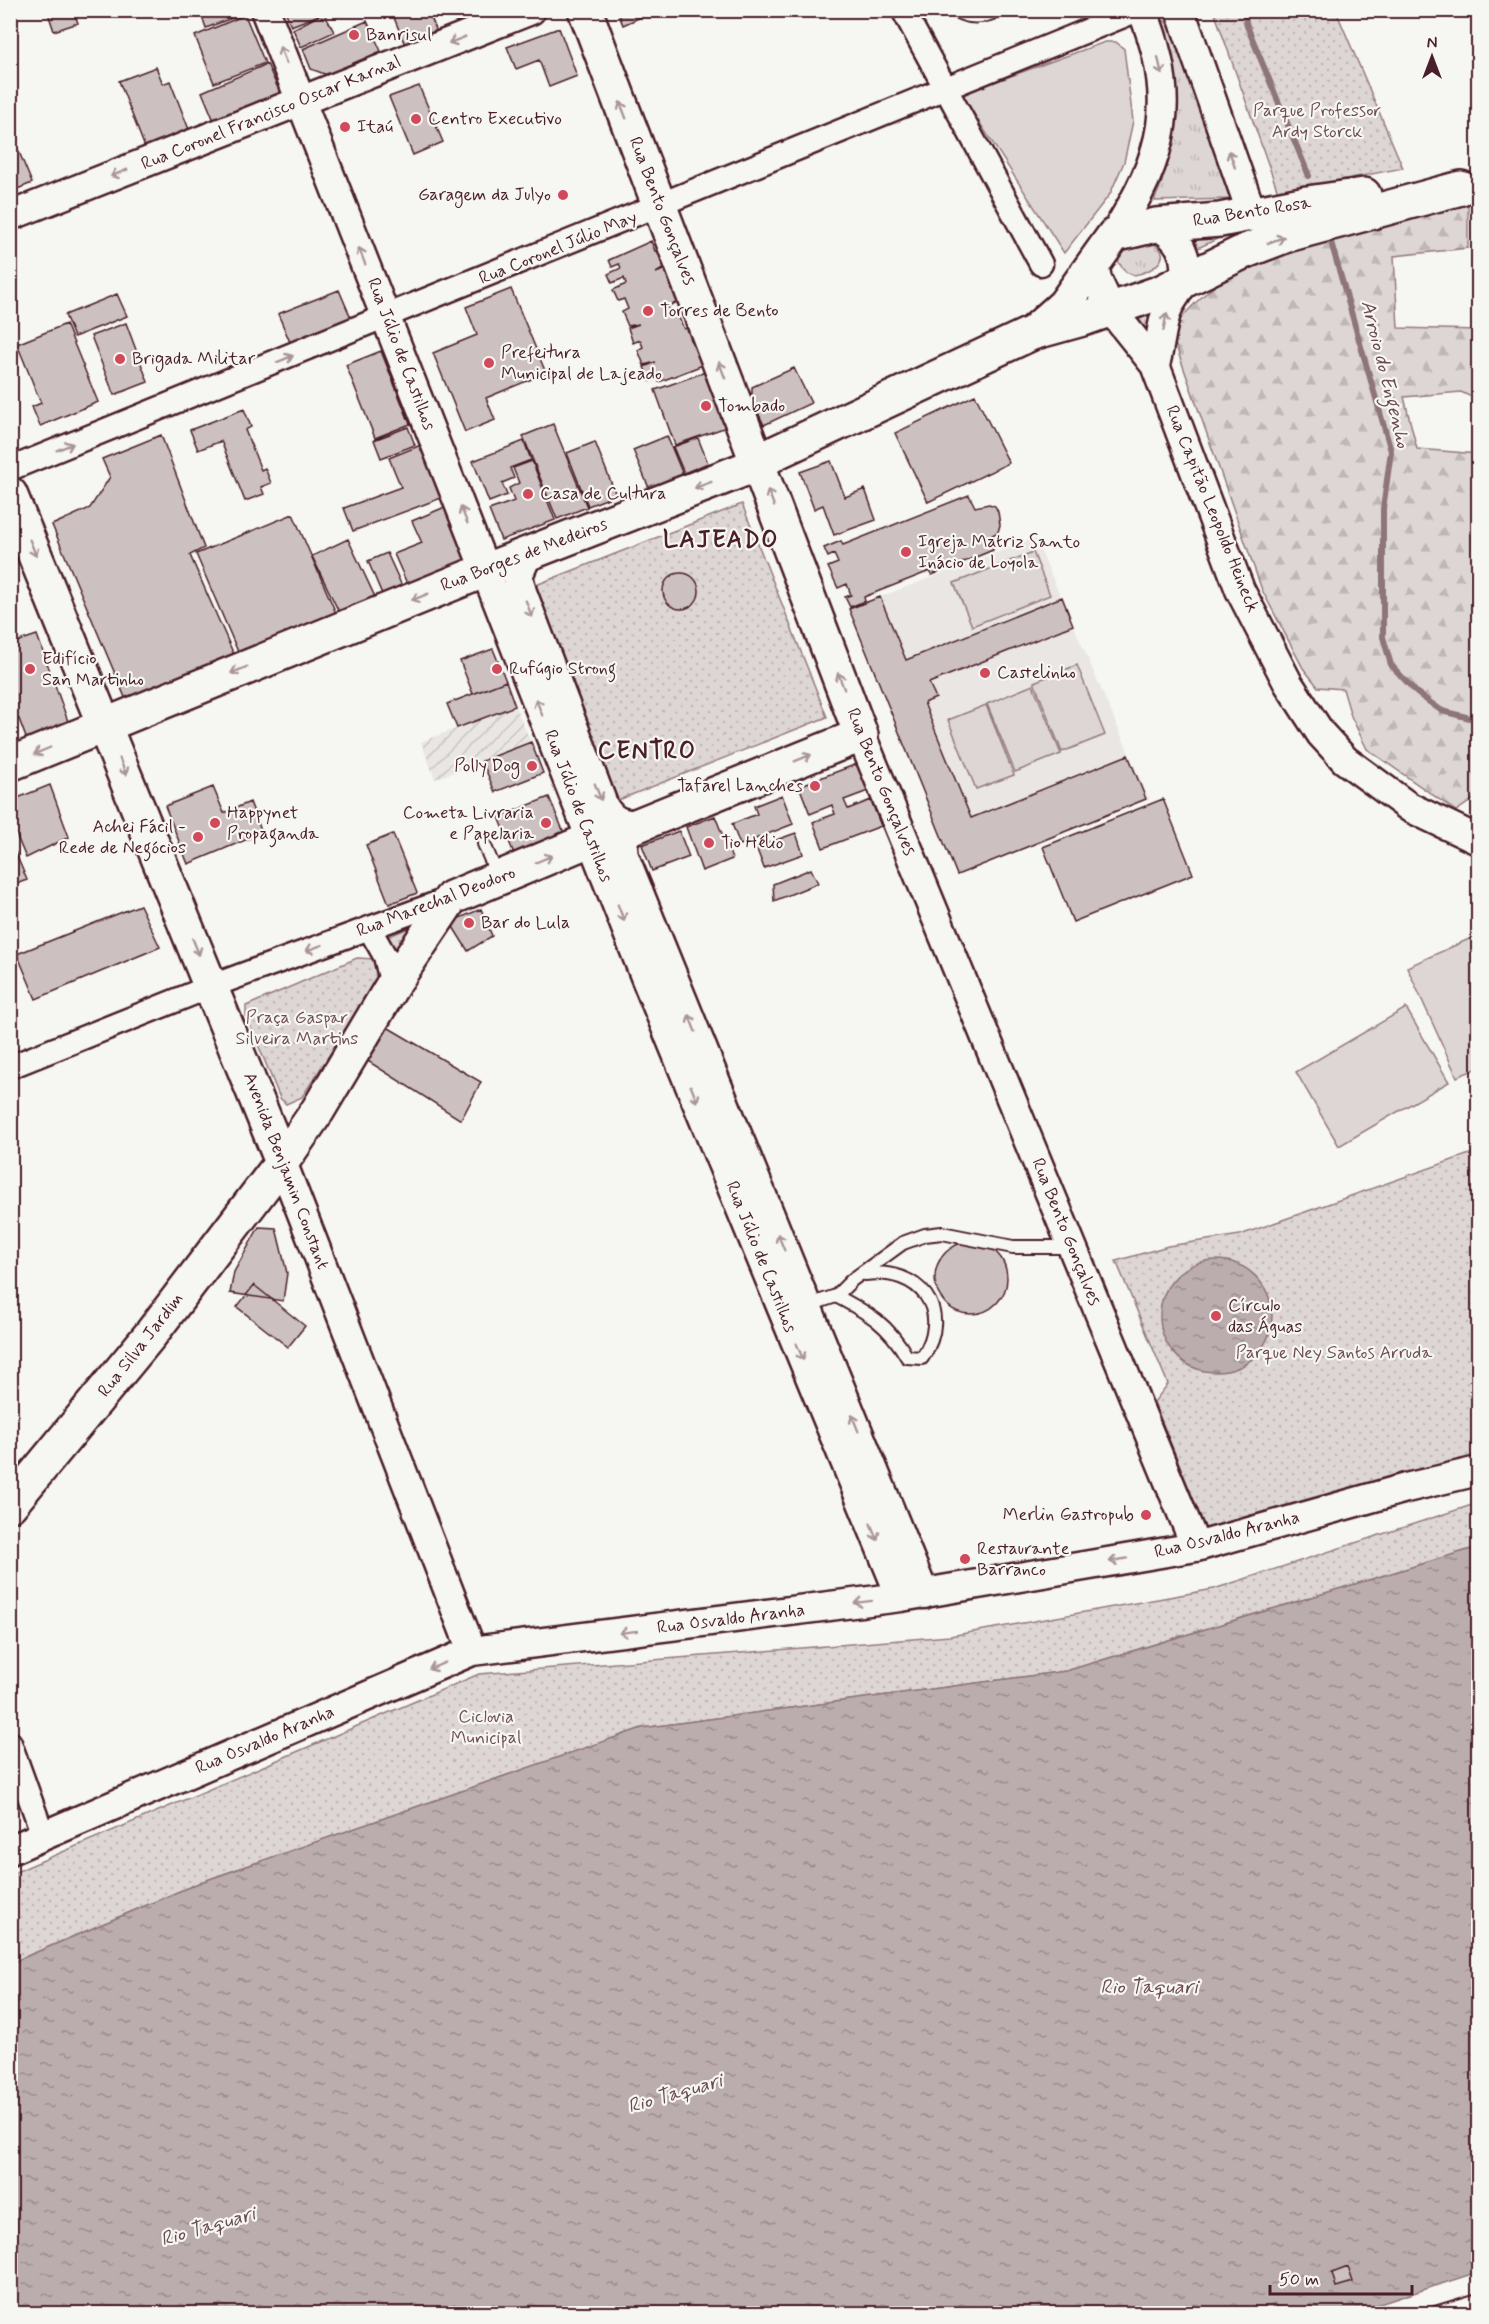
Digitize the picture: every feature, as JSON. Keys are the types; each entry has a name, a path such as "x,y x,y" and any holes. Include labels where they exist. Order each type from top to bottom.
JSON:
{"main road":[{"name":"Rua Bento Gonçalves","path":"585,10 861,735"},
{"name":"Rua Bento Rosa","path":"1114,235 1156,225 1220,220 1369,195 1470,187"},
{"name":"Rua Bento Rosa","path":"1090,307 1193,277 1243,252 1287,235 1470,187"},
{"path":"1193,277 1248,229 1252,214"},
{"path":"1090,307 1094,263 1114,235"},
{"name":"Rua Borges de Medeiros","path":"10,764 486,570 758,464 777,452 1032,333 1053,316 1090,307"},
{"name":"Avenida Benjamin Constant","path":"10,494 272,1132"},
{"name":"Rua Marechal Deodoro","path":"451,898 592,839 638,825 861,735"},
{"name":"Rua Silva Jardim","path":"10,1505 151,1334 275,1172 318,1110 392,986 451,898"},
{"name":"Rua Silva Jardim","path":"272,1132 285,1130 318,1110"},
{"path":"272,1132 275,1172"}],"street":[{"name":"Rua Júlio de Castilhos","path":"265,10 592,839 658,974 913,1596"},
{"name":"Rua Coronel Francisco Oscar Karnal","path":"10,216 531,10"},
{"path":"903,10 1041,264"},
{"name":"Rua Coronel Júlio May","path":"10,469 387,318 944,88 1140,10"},
{"path":"1114,235 1142,188 1164,119 1164,88 1151,32 1140,10"},
{"path":"1180,10 1252,214"},
{"path":"1155,365 1167,311 1193,277 1179,244 1168,231 1156,225"},
{"name":"Rua Capitão Leopoldo Heineck","path":"1090,307 1155,365 1240,590 1288,683 1321,734 1346,760 1408,807 1479,840"},
{"name":"Rua Júlio de Castilhos","path":"526,555 518,576 522,592 604,807 609,816 618,822 638,825"},
{"name":"Rua Bento Gonçalves","path":"861,735 1196,1547"},
{"name":"Rua Júlio de Castilhos","path":"638,825 629,830 622,847 658,974"},
{"name":"Rua Marechal Deodoro","path":"10,1067 212,986 451,898"},
{"path":"369,928 385,956 392,986"},
{"name":"Avenida Benjamin Constant","path":"275,1172 472,1651"},
{"name":"Rua Osvaldo Aranha","path":"10,1850 472,1651 913,1596 1196,1547 1406,1488 1479,1471"},
{"path":"10,1743 43,1835"}],"lane":[{"path":"954,10 964,17 988,16 999,10"},
{"path":"484,844 498,878"},
{"path":"796,1309 836,1296 852,1280 864,1274 903,1243 925,1235 942,1233 1012,1247 1072,1247"},
{"path":"836,1296 876,1318 895,1336 907,1357 922,1358 931,1346 935,1330 930,1300 923,1290 911,1281 896,1275 878,1272 864,1274"},
{"path":"1432,2313 1479,2300"}],"shaded area":[{"name":"Castelinho","path":"1035,538 1149,799 957,875 849,609"},
{"path":"515,706 531,742 435,779 421,742"}],"green space":[{"name":"Parque Professor Ardy Storck","path":"1214,11 1336,11 1403,168 1278,192"},
{"path":"1164,20 1171,28 1230,199 1154,201 1162,182 1173,127 1160,21"},
{"path":"1105,42 1116,42 1124,49 1133,121 1124,162 1110,194 1064,253 961,94"},
{"path":"1468,203 1468,248 1394,256 1398,328 1478,330 1478,400 1461,392 1404,397 1417,449 1478,454 1478,796 1456,811 1367,749 1351,716 1343,689 1318,687 1303,668 1262,590 1171,332 1210,290 1231,275 1253,264 1302,246"},
{"path":"1240,228 1198,248 1190,232"},
{"path":"1153,243 1162,253 1162,258 1147,271 1134,275 1126,272 1118,262 1122,251"},
{"path":"1151,307 1152,344 1131,314"},
{"path":"742,504 827,717 616,801 531,587"},
{"path":"1033,552 1050,595 972,626 954,583"},
{"path":"1077,665 1105,735 1062,752 1034,682"},
{"path":"1033,685 1061,754 1015,772 987,704"},
{"path":"986,705 1014,775 976,789 948,720"},
{"path":"413,926 396,951 385,938"},
{"path":"1478,935 1478,1068 1457,1077 1407,967"},
{"name":"Praça Gaspar Silveira Martins","path":"357,958 374,959 377,963 378,980 302,1097 286,1104 280,1098 246,1015 246,1006"},
{"path":"1406,1008 1449,1082 1339,1146 1296,1072"},
{"name":"Parque Ney Santos Arruda","path":"1478,1151 1478,1462 1206,1530 1154,1402 1168,1384 1116,1261 1168,1246 1240,1235"},
{"name":"Ciclovia Municipal","path":"1478,1503 1478,1547 1066,1671 642,1728 201,1882 11,1963 11,1874 479,1674 950,1636 1214,1589"}],"water":[{"name":"Círculo das Águas","path":"1216,1260 1238,1264 1256,1276 1268,1294 1272,1316 1268,1338 1256,1356 1238,1368 1216,1372 1194,1368 1176,1356 1164,1338 1160,1316 1164,1294 1176,1276 1194,1264"},
{"name":"Rio Taquari","path":"1478,1547 1478,2272 1349,2314 11,2314 11,1963 201,1882 642,1728 1066,1671"}],"building":[{"path":"47,10 73,10 78,23 54,31"},
{"path":"128,10 147,10 131,17"},
{"path":"200,10 239,10 240,15 206,28"},
{"path":"285,10 323,10 324,13 291,26"},
{"path":"391,10 428,10 437,32 405,45"},
{"path":"452,10 493,10 458,25"},
{"path":"617,10 639,10 641,17 623,25"},
{"path":"324,13 334,32 301,47 293,29"},
{"path":"245,15 265,63 214,83 195,36"},
{"name":"Banrisul","path":"367,21 381,51 327,75 311,69 303,49"},
{"path":"559,28 577,76 549,87 539,60 516,69 507,47"},
{"path":"267,64 281,95 215,123 202,92"},
{"path":"156,67 163,84 170,81 190,132 146,150 119,81"},
{"name":"Centro Executivo","path":"419,86 443,142 413,155 389,97"},
{"path":"17,147 32,183 10,192 10,149"},
{"name":"Torres de Bento","path":"651,241 655,251 658,249 666,267 656,273 668,268 683,300 668,306 672,315 678,316 684,329 694,325 708,363 659,382 658,378 650,381 644,367 656,362 644,365 638,350 643,347 640,340 633,343 628,328 639,324 628,326 622,312 628,309 624,299 618,301 613,290 626,284 624,278 612,283 608,274 621,268 619,264 612,267 609,260"},
{"name":"Prefeitura Municipal de Lajeado","path":"511,289 546,373 486,398 495,420 465,432 433,353 477,335 466,307"},
{"path":"339,290 351,318 290,342 278,314"},
{"path":"117,294 127,316 74,337 65,315"},
{"name":"Brigada Militar","path":"126,323 148,382 114,395 91,336"},
{"path":"66,324 98,402 40,426 32,407 41,403 17,344"},
{"path":"381,351 410,424 375,438 346,365"},
{"path":"794,368 811,403 764,425 752,400 752,387"},
{"path":"711,370 732,425 675,445 655,390"},
{"path":"975,395 1009,463 928,502 895,433"},
{"path":"244,409 251,427 245,430 261,470 265,468 271,483 261,487 264,494 245,501 221,441 198,450 190,430"},
{"path":"553,424 587,507 557,519 523,436"},
{"path":"408,427 415,445 381,458 374,440"},
{"path":"161,435 204,548 190,555 235,657 127,702 52,525 90,508 110,477 102,459"},
{"path":"667,436 683,475 649,488 633,450"},
{"path":"698,438 708,463 684,473 673,447"},
{"path":"524,441 531,460 510,468 514,478 502,483 507,495 489,502 473,461"},
{"path":"595,442 616,495 588,506 567,453"},
{"path":"421,445 441,498 353,531 344,508 401,487 389,458"},
{"name":"Casa de Cultura","path":"532,461 555,520 501,540 489,510 514,501 509,488 519,483 513,468"},
{"path":"831,461 845,497 865,489 876,520 834,535 823,505 814,509 800,472"},
{"name":"Igreja Matriz Santo Inácio de Loyola","path":"969,495 975,507 989,504 995,506 998,512 1000,525 998,532 987,538 993,550 932,575 930,571 864,597 865,601 850,607 845,597 851,595 847,584 838,588 828,567 838,563 834,554 828,557 824,548 841,541 843,545"},
{"path":"445,507 469,563 409,588 394,554 422,543 412,521"},
{"path":"293,514 339,620 242,661 196,554"},
{"path":"348,539 375,597 340,614 312,556"},
{"path":"387,553 402,586 382,594 368,561"},
{"path":"681,573 694,578 699,591 694,604 681,609 668,604 663,591 668,578"},
{"path":"880,597 906,660 1062,597 1073,625 929,683 936,698 924,703 971,818 1128,755 1146,799 957,875 849,609"},
{"name":"Edifício San Martinho","path":"37,635 70,727 28,743 19,719 15,720 10,707 13,702 10,695 10,644"},
{"path":"493,649 506,681 473,694 460,661"},
{"path":"506,681 515,706 457,728 447,704"},
{"path":"531,742 543,773 495,792 482,761"},
{"path":"857,764 868,791 844,800 848,809 871,800 881,826 823,848 813,822 835,814 832,805 810,814 799,786"},
{"path":"50,785 69,837 26,858 10,820 10,801"},
{"name":"Happynet Propaganda","path":"213,787 224,813 250,802 262,833 188,864 165,806"},
{"path":"782,795 793,824 740,845 732,824 757,814 754,806"},
{"path":"549,797 565,835 515,856 499,817"},
{"path":"1163,799 1193,874 1073,922 1043,847"},
{"name":"Tio Hélio","path":"715,816 732,859 702,871 686,827"},
{"path":"679,831 689,857 652,871 642,845"},
{"path":"796,833 803,854 764,868 756,847"},
{"path":"393,834 417,893 389,904 366,845"},
{"path":"10,840 27,880 10,886"},
{"path":"811,869 818,883 774,901 773,884"},
{"path":"140,905 160,947 36,999 17,954"},
{"path":"481,909 492,936 468,951 450,922"},
{"path":"382,1024 481,1082 461,1120 363,1058"},
{"path":"259,1227 276,1228 287,1273 283,1301 230,1293 234,1272"},
{"path":"964,1242 978,1242 997,1252 1007,1271 1007,1285 997,1304 978,1314 964,1314 945,1304 935,1285 935,1271 945,1252"},
{"path":"254,1285 305,1326 288,1347 237,1307"},
{"path":"1348,2267 1353,2282 1336,2287 1332,2273"}],"waterway":[{"path":"1243,10 1247,26 1309,176"},
{"name":"Arroio do Engenho","path":"1331,242 1391,451 1383,509 1383,637 1391,665 1417,693 1442,711 1478,720"}],"place":[{"name":"Banrisul","path":"354,35"},
{"name":"Centro Executivo","path":"416,119"},
{"name":"Itaú","path":"345,127"},
{"name":"Garagem da Julyo","path":"563,195"},
{"name":"Torres de Bento","path":"648,311"},
{"name":"Brigada Militar","path":"120,359"},
{"name":"Prefeitura Municipal de Lajeado","path":"489,363"},
{"name":"Tombado","path":"706,406"},
{"name":"Casa de Cultura","path":"528,494"},
{"name":"Igreja Matriz Santo Inácio de Loyola","path":"906,552"},
{"name":"Edifício San Martinho","path":"30,669"},
{"name":"Rufúgio Strong","path":"497,669"},
{"name":"Castelinho","path":"985,673"},
{"name":"Polly Dog","path":"532,766"},
{"name":"Tafarel Lanches","path":"815,786"},
{"name":"Happynet Propaganda","path":"215,823"},
{"name":"Cometa Livraria e Papelaria","path":"546,823"},
{"name":"Achei Fácil - Rede de Negócios","path":"198,837"},
{"name":"Tio Hélio","path":"709,843"},
{"name":"Bar do Lula","path":"469,923"},
{"name":"Círculo das Águas","path":"1216,1316"},
{"name":"Merlin Gastropub","path":"1146,1515"},
{"name":"Restaurante Barranco","path":"965,1559"}],"district":[{"name":"LAJEADO","path":"721,540"},
{"name":"CENTRO","path":"647,751"}]}
